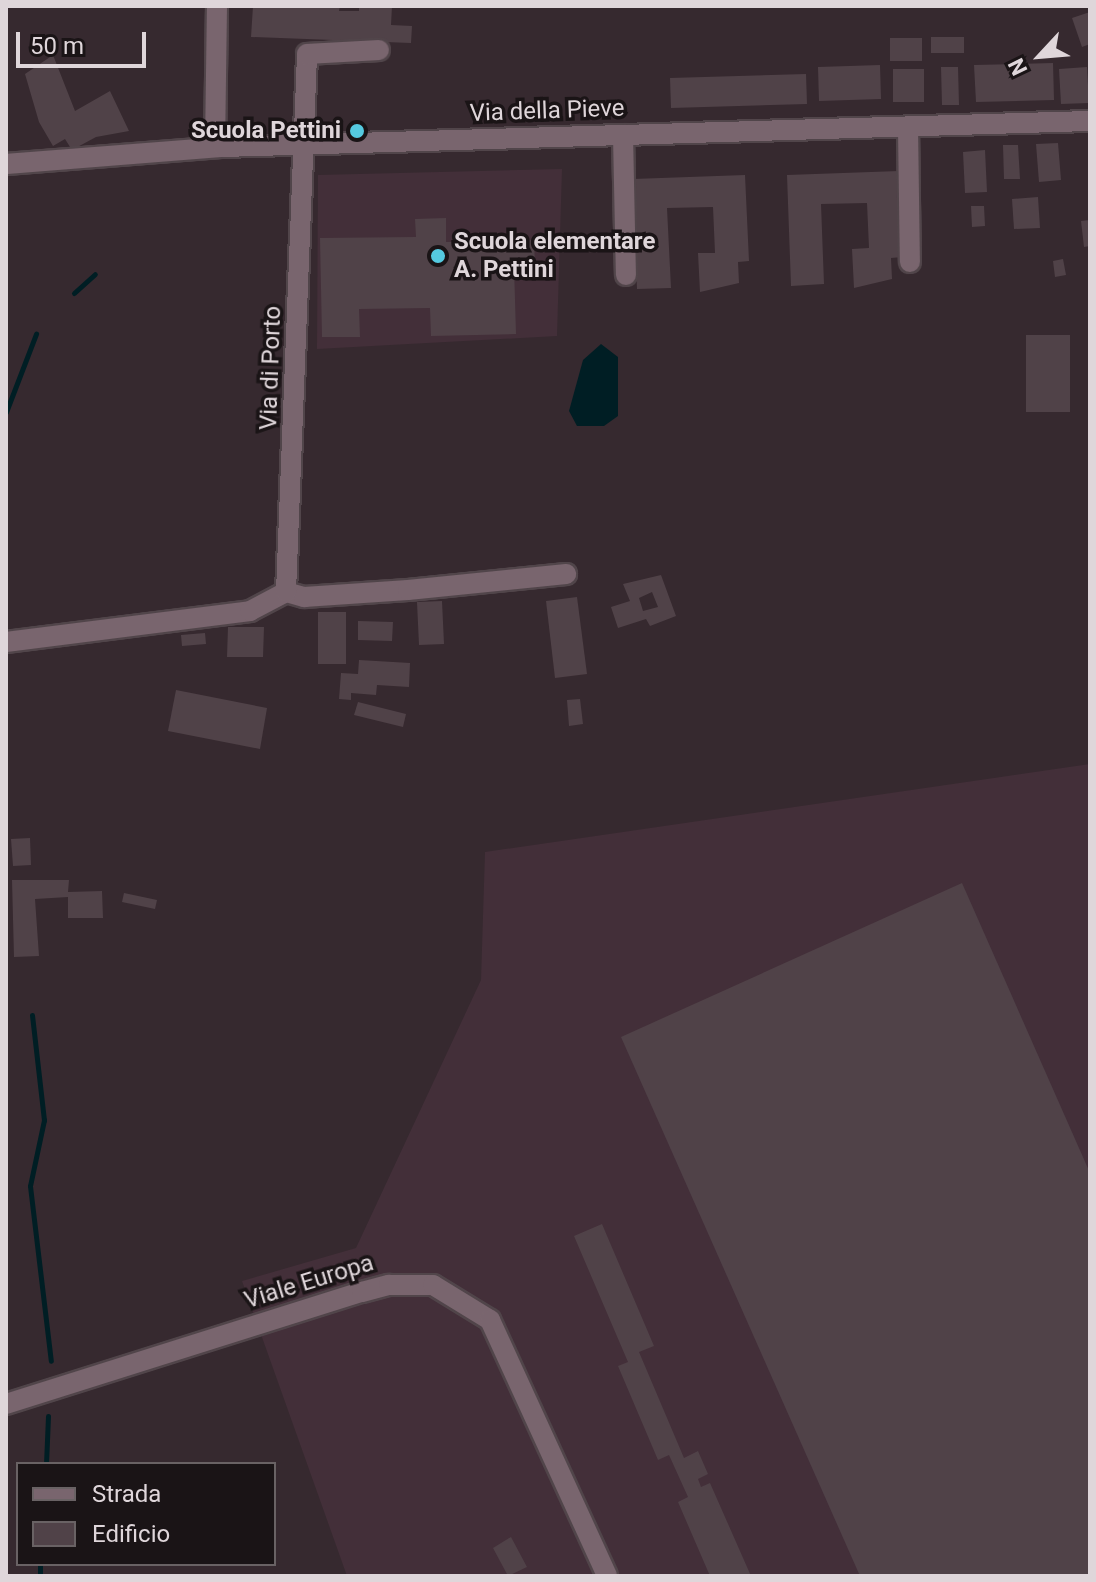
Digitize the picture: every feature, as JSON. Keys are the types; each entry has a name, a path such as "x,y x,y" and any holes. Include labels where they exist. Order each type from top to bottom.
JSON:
{"street":[{"path":"215,147 217,6"},
{"name":"Via di Porto","path":"286,592 307,54 379,50"},
{"name":"Via della Pieve","path":"6,164 215,147 1090,121"},
{"path":"908,127 910,262"},
{"path":"623,135 626,275"},
{"path":"6,642 250,611 286,592 304,597 566,574"},
{"name":"Viale Europa","path":"6,1404 362,1292 389,1285 433,1285 490,1320 607,1576"}],"shaded area":[{"name":"Scuola elementare A. Pettini","path":"562,169 557,336 317,349 318,175"},
{"path":"1090,764 1090,1576 347,1576 242,1281 356,1248 481,980 485,852"}],"water":[{"path":"601,344 618,357 618,416 604,426 577,426 569,411 583,360"}],"building":[{"path":"253,6 340,6 339,11 359,11 359,6 392,6 391,25 412,26 411,43 251,37"},
{"path":"1090,12 1090,44 1082,47 1072,18"},
{"path":"931,37 964,37 964,53 931,53"},
{"path":"890,38 922,38 922,61 890,61"},
{"path":"53,55 75,111 110,91 129,131 96,137 72,150 65,139 53,146 39,122 25,74"},
{"path":"1053,63 1054,100 976,102 974,65"},
{"path":"880,65 881,99 819,101 818,67"},
{"path":"941,67 958,67 959,105 942,105"},
{"path":"1087,67 1089,103 1061,104 1059,69"},
{"path":"893,69 924,69 924,102 893,102"},
{"path":"806,74 807,104 671,108 670,78"},
{"path":"1058,143 1061,180 1039,182 1036,144"},
{"path":"1003,145 1018,145 1020,179 1004,179"},
{"path":"985,150 987,192 965,193 963,152"},
{"path":"899,171 902,257 891,258 892,279 854,288 852,249 869,248 867,203 821,204 824,284 791,286 787,175"},
{"path":"745,175 749,261 738,262 739,283 700,292 698,253 715,253 713,207 667,208 671,288 637,289 633,179"},
{"path":"1038,197 1040,228 1014,229 1012,199"},
{"path":"971,206 984,206 985,226 972,227"},
{"path":"446,218 446,242 534,240 535,265 514,266 516,334 431,336 430,308 359,309 360,337 322,337 320,238 416,237 415,219"},
{"path":"1090,220 1090,246 1084,247 1081,221"},
{"path":"1063,259 1066,275 1055,277 1053,261"},
{"path":"1026,335 1070,335 1070,412 1026,412"},
{"path":"661,575 676,616 650,626 646,619 618,628 611,607 630,601 623,584","holes":["652,592 658,607 643,611 639,598"]},
{"path":"577,597 587,674 555,678 546,601"},
{"path":"442,601 444,644 419,645 417,602"},
{"path":"318,612 346,612 346,664 318,664"},
{"path":"358,621 393,622 392,641 358,640"},
{"path":"228,627 264,627 263,657 227,657"},
{"path":"205,633 206,644 182,646 181,635"},
{"path":"359,660 410,663 409,687 377,685 376,695 351,693 351,700 339,699 341,673 358,674"},
{"path":"176,690 267,708 260,749 168,731"},
{"path":"580,699 583,724 569,726 567,700"},
{"path":"358,702 406,714 403,727 354,715"},
{"path":"30,838 31,865 13,866 11,839"},
{"path":"12,880 69,880 68,892 102,891 103,918 68,918 68,897 35,899 39,956 14,957"},
{"path":"962,883 1090,1173 1090,1576 860,1576 621,1037"},
{"path":"124,893 157,900 155,909 122,902"},
{"path":"602,1224 654,1346 639,1352 684,1458 698,1451 708,1474 698,1479 701,1487 710,1483 751,1576 710,1576 678,1502 688,1497 669,1455 658,1460 618,1366 628,1362 574,1236"},
{"path":"511,1537 527,1567 508,1576 493,1548"}],"waterway":[{"path":"74,293 95,274"},
{"path":"6,412 36,334"},
{"path":"32,1015 44,1120 30,1186 51,1361"},
{"path":"46,1462 48,1416"},
{"path":"40,1566 40,1576"}],"place":[{"name":"Scuola Pettini","path":"357,131"},
{"name":"Scuola elementare A. Pettini","path":"438,256"}]}
